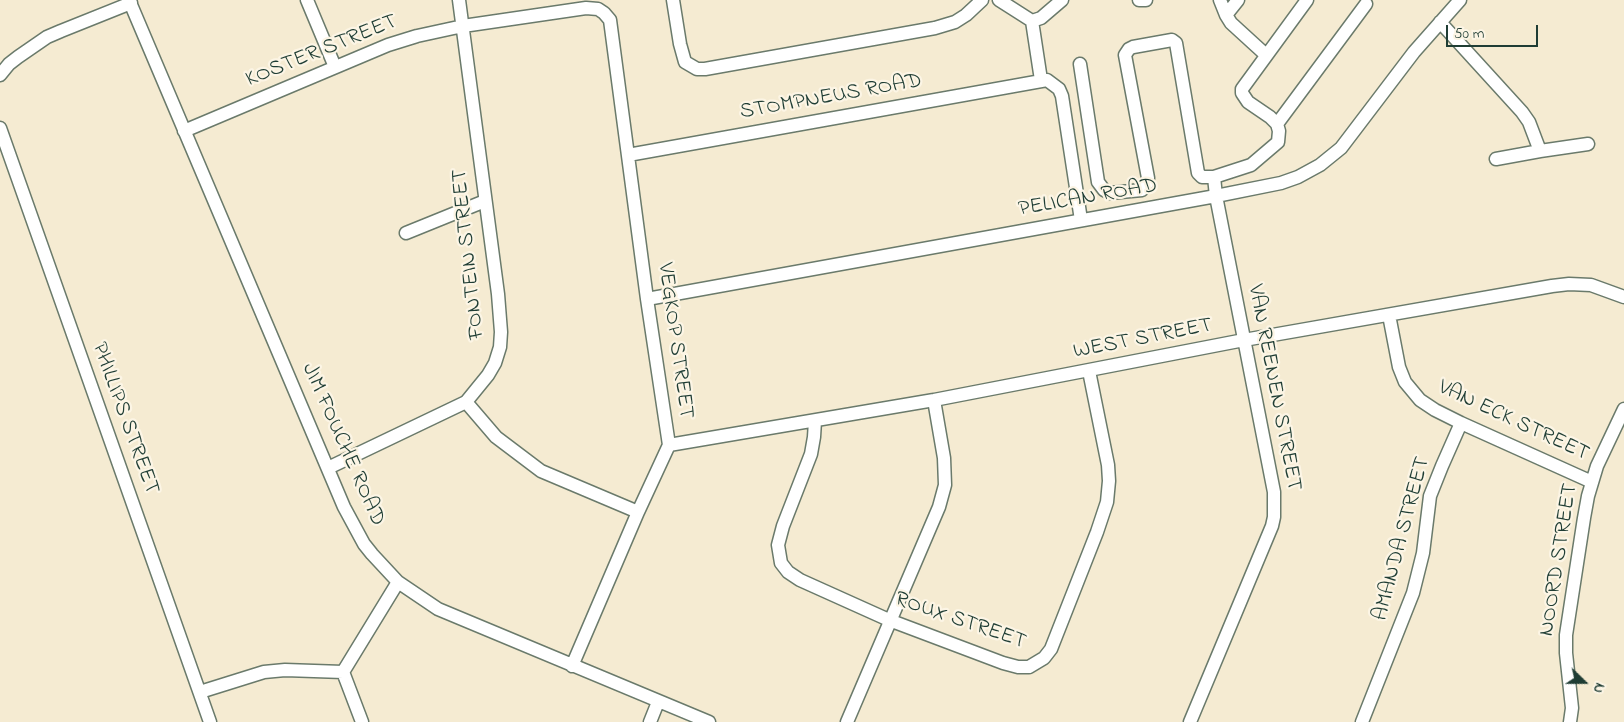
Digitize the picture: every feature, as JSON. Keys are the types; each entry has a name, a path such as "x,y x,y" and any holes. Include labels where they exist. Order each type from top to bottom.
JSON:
{"street":[{"path":"307,0 335,67"},
{"name":"FONTEIN STREET","path":"328,468 466,402 478,389 495,364 500,347 501,332 498,294 460,0"},
{"path":"673,0 685,62 697,69 935,28 955,22 966,15 982,0"},
{"path":"999,0 1032,21 1041,80 1047,80 1055,85 1062,96 1081,220"},
{"path":"1032,21 1041,18 1062,0"},
{"path":"1139,0 1146,0"},
{"path":"1220,0 1226,16 1266,56"},
{"path":"1226,16 1238,0"},
{"path":"1080,64 1098,182 1104,190 1110,194 1142,190 1147,184 1148,178 1125,55 1129,49 1134,47 1172,40 1176,43 1178,50 1198,173 1202,176 1214,177 1251,166 1278,142 1279,130 1276,124 1270,117 1248,102 1242,93 1242,89 1306,0"},
{"path":"0,75 18,57 61,30 130,2"},
{"name":"JIM FOUCHE ROAD","path":"130,2 344,507 364,544 398,582 438,609 709,722"},
{"name":"PELICAN ROAD","path":"647,299 1216,196 1298,178 1320,165 1347,140 1414,52 1440,22 1451,3"},
{"path":"1276,124 1366,4"},
{"name":"KOSTER STREET","path":"184,131 388,45 417,36 463,26 586,8 598,9"},
{"name":"VEGKOP STREET","path":"572,666 669,445 647,299 610,20 598,9"},
{"path":"1440,22 1522,112 1532,127 1540,151"},
{"name":"STOMPNEUS ROAD","path":"628,155 1041,80"},
{"name":"PHILLIPS STREET","path":"0,128 210,722"},
{"path":"1496,159 1588,144"},
{"name":"VAN REENEN STREET","path":"1190,722 1272,526 1274,517 1274,492 1216,196 1214,177"},
{"path":"406,234 485,201"},
{"name":"WEST STREET","path":"669,445 934,400 1244,340 1569,284 1591,285 1624,297"},
{"name":"VAN ECK STREET","path":"1389,315 1405,382 1420,400 1461,423 1592,482"},
{"name":"ROUX STREET","path":"814,421 811,454 783,526 778,545 781,563 788,572 800,580 889,620 1018,667 1029,667 1044,658 1053,644 1105,511 1109,493 1108,465 1089,371"},
{"path":"847,722 938,507 945,485 944,458 934,400"},
{"path":"466,402 496,438 541,471 638,512"},
{"name":"NOORD STREET","path":"1570,722 1572,708 1566,636 1584,518 1597,466 1624,409"},
{"name":"AMANDA STREET","path":"1362,722 1413,593 1423,553 1430,496 1461,423"},
{"path":"343,672 398,582"},
{"path":"200,692 264,672 285,670 343,672"},
{"path":"343,672 362,722"},
{"path":"650,722 658,702"}]}
